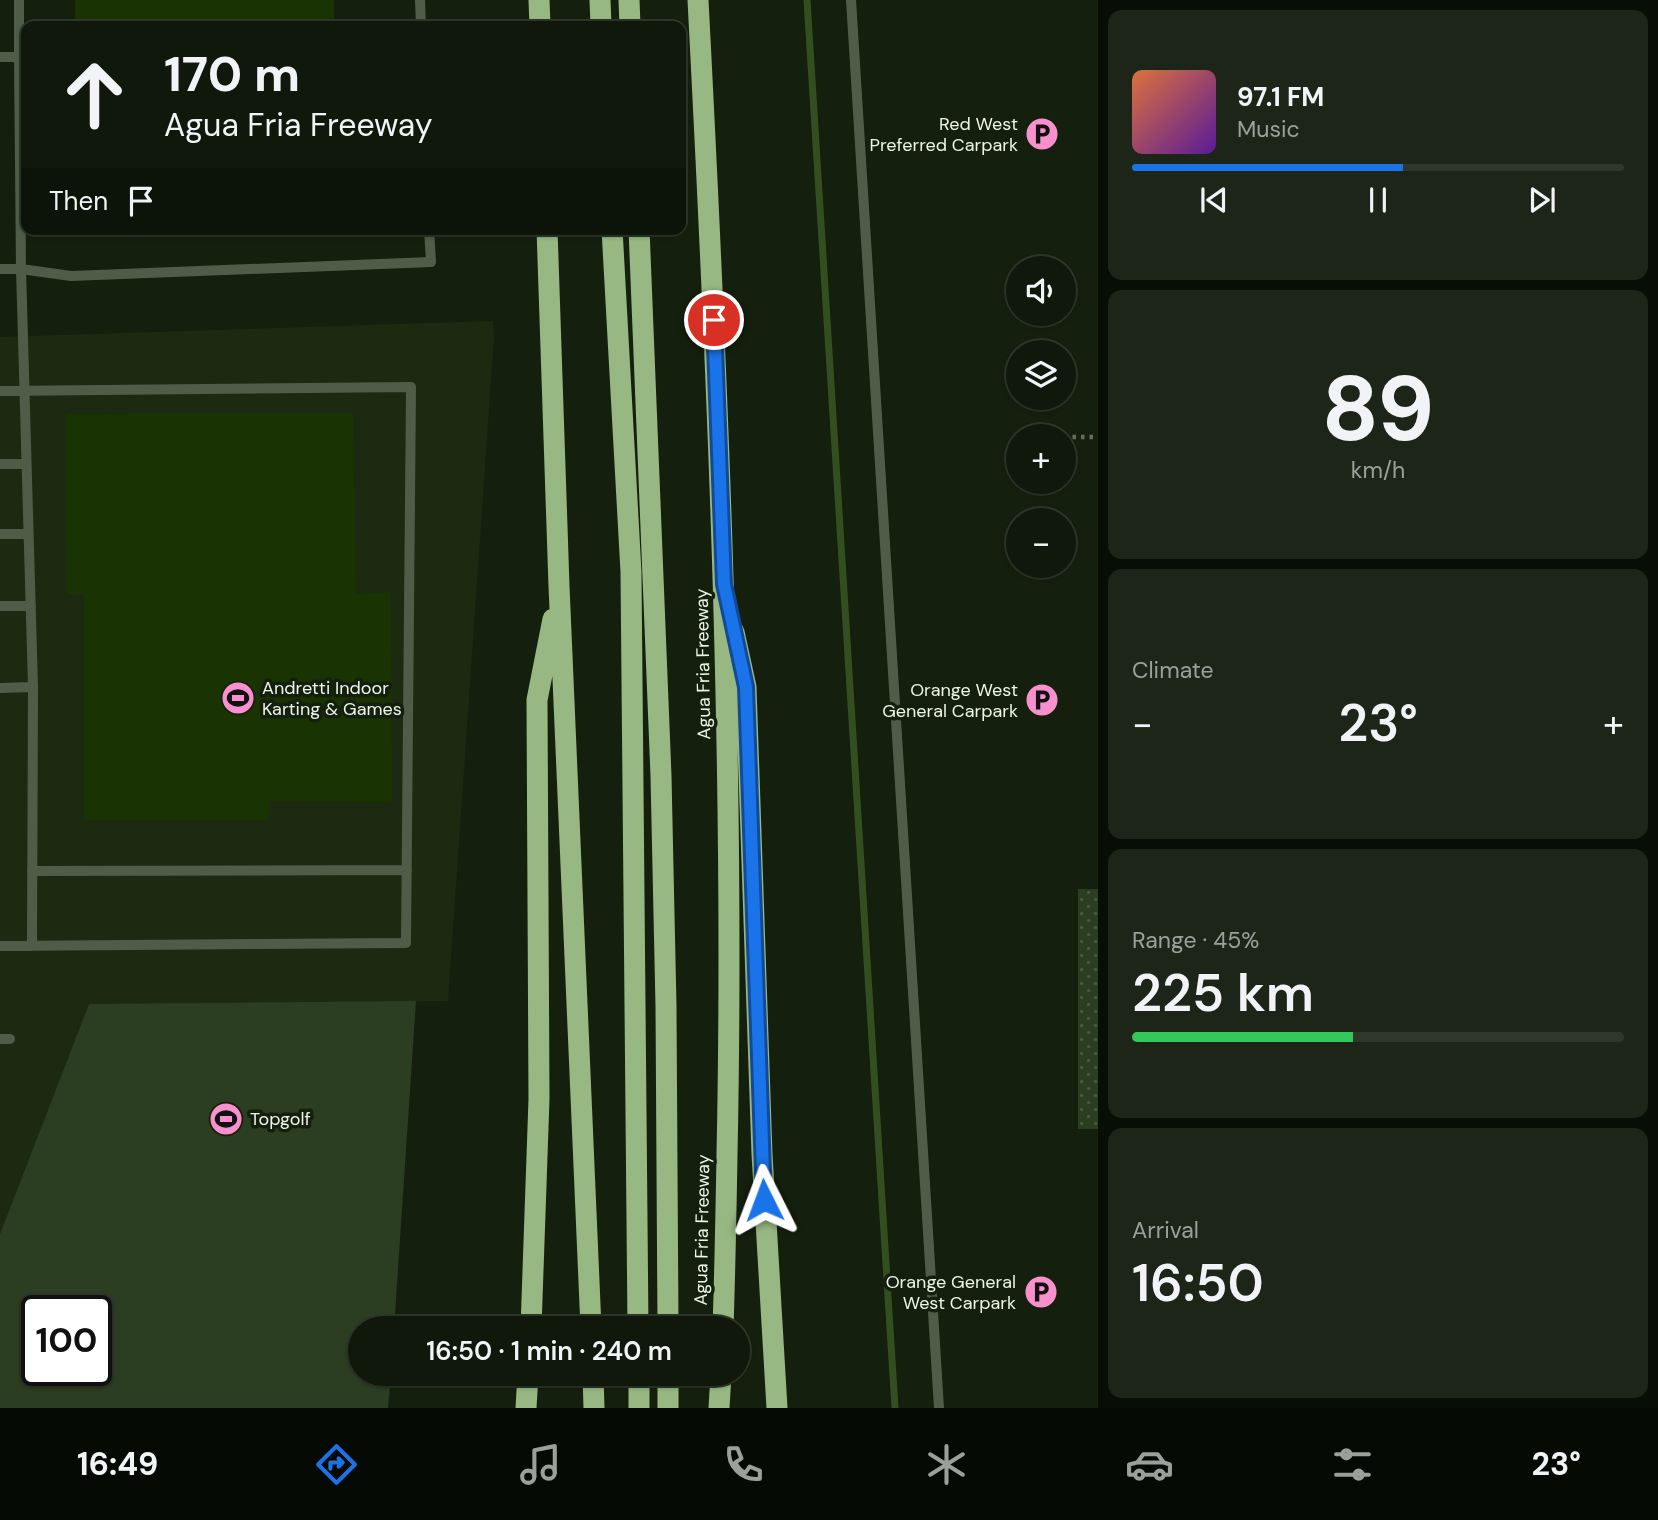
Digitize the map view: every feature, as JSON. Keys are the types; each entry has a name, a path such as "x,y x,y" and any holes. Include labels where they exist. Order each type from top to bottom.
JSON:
{"highway":[{"path":"538,0 540,21"},
{"path":"600,0 601,21"},
{"path":"629,0 630,21"},
{"name":"Agua Fria Freeway","path":"698,0 716,358 729,817 729,1048 723,1316"},
{"path":"547,235 559,586 590,1316"},
{"path":"612,235 631,572 638,1316"},
{"path":"639,235 661,776 668,1316"},
{"path":"724,584 746,687 762,1154 777,1408"},
{"path":"531,1316 539,1099 537,700 559,586"},
{"path":"526,1408 527,1386"},
{"path":"593,1386 594,1408"},
{"path":"639,1386 639,1408"},
{"path":"668,1386 668,1408"},
{"path":"719,1408 720,1386"}],"lane":[{"path":"19,0 21,269 33,687 32,946"},
{"path":"420,0 421,21"},
{"path":"851,0 939,1408"},
{"path":"0,57 19,57"},
{"path":"0,269 71,275 431,262 429,235"},
{"path":"0,391 411,387 406,943 0,946"},
{"path":"0,464 26,464"},
{"path":"0,534 28,534"},
{"path":"0,606 31,606"},
{"path":"0,688 33,687"},
{"path":"32,871 407,870"}],"path":[{"path":"1076,437 1098,437"}],"shaded area":[{"path":"493,321 448,1001 89,1005 0,1234 0,337"},
{"path":"1078,889 1098,889 1098,1129 1078,1129"},
{"name":"Topgolf","path":"416,1001 395,1316 348,1316 348,1386 390,1386 388,1408 0,1408 0,1234 89,1004"}],"building":[{"path":"75,0 334,0 334,21 75,21"},
{"name":"Andretti Indoor Karting & Games","path":"353,413 356,594 391,592 392,802 270,801 268,820 84,820 84,594 67,594 66,414"}],"waterway":[{"path":"807,0 895,1408"}],"place":[{"name":"Red West Preferred Carpark","path":"1042,134"},
{"name":"Andretti Indoor Karting & Games","path":"238,698"},
{"name":"Orange West General Carpark","path":"1042,700"},
{"name":"Topgolf","path":"226,1119"},
{"name":"Orange General West Carpark","path":"1041,1292"}],"route":[{"path":"714,320 724,584 746,687 764,1200"}]}
